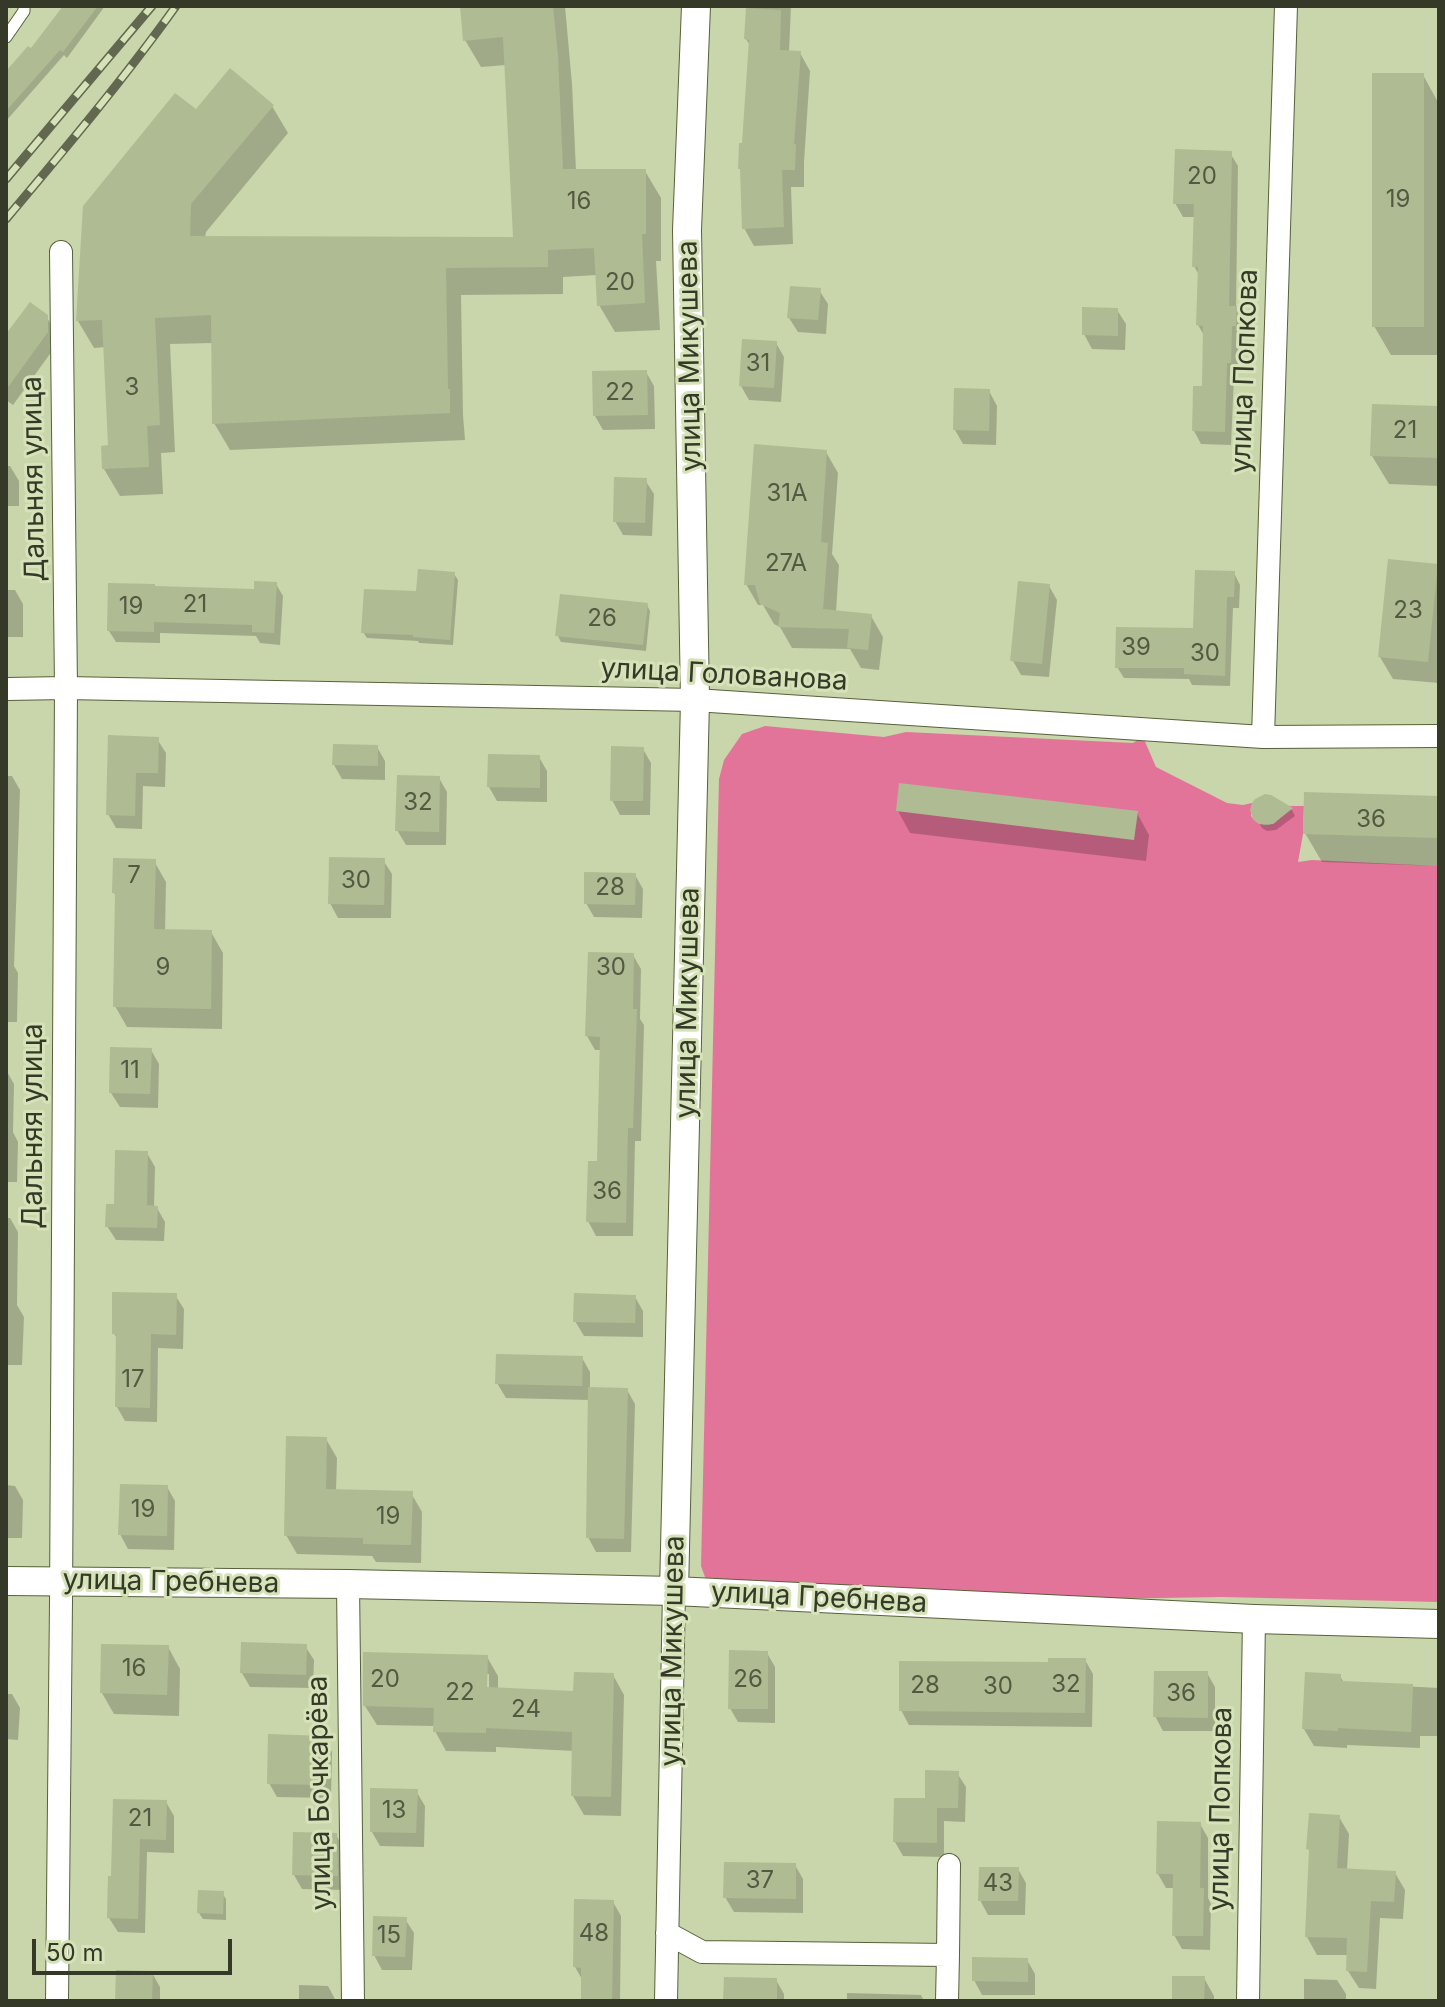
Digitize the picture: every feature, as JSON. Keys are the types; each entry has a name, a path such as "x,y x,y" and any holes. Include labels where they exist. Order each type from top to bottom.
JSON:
{"street":[{"name":"улица Микушева","path":"666,2001 695,700 687,230 696,6"},
{"name":"улица Попкова","path":"1263,739 1286,6"},
{"name":"Дальняя улица","path":"57,2001 66,688 61,252"},
{"name":"улица Голованова","path":"6,689 695,700 1263,739 1439,736"},
{"name":"улица Гребнева","path":"6,1581 674,1591 1254,1619 1439,1624"},
{"name":"улица Бочкарёва","path":"348,1584 353,2001"},
{"name":"улица Попкова","path":"1248,2001 1254,1619"},
{"path":"947,2001 949,1865"},
{"path":"667,1933 702,1952 948,1955"}],"lane":[{"path":"6,37 24,11 24,6"}],"shaded area":[{"path":"765,726 884,737 906,732 1133,743 1143,737 1156,767 1227,803 1252,803 1251,816 1259,823 1269,825 1276,822 1281,806 1304,806 1298,862 1439,866 1439,1602 1222,1597 1092,1599 710,1581 705,1577 701,1566 719,779 724,760 742,734"}],"building":[{"path":"63,6 98,6 63,52 60,50 6,111 6,71 28,46 31,48"},
{"path":"460,6 553,6 563,169 646,169 646,234 642,234 645,303 597,306 594,248 548,250 548,267 446,268 450,413 212,424 211,315 155,318 160,425 147,426 149,467 102,469 101,446 108,445 102,320 76,321 83,206 175,93 196,109 230,68 274,105 191,204 190,236 513,237 503,37 463,41"},
{"path":"746,8 781,10 780,50 801,51 795,170 782,170 784,227 742,229 738,169 749,40 744,39"},
{"path":"1372,73 1424,73 1424,327 1372,327"},
{"path":"1175,149 1232,151 1229,306 1237,306 1236,326 1232,326 1231,363 1227,363 1225,432 1192,431 1193,386 1202,386 1203,326 1196,325 1198,267 1192,267 1194,204 1173,204"},
{"path":"790,286 821,288 818,320 787,318"},
{"path":"30,302 48,315 48,332 6,390 6,334"},
{"path":"1082,307 1118,308 1118,336 1082,335"},
{"path":"742,339 777,341 774,388 739,386"},
{"path":"647,370 648,415 593,416 592,371"},
{"path":"954,388 990,389 989,431 953,430"},
{"path":"1372,404 1439,406 1439,458 1370,456"},
{"path":"754,444 827,450 821,542 828,543 823,609 872,614 868,650 847,648 849,629 778,627 780,613 760,604 755,585 744,585"},
{"path":"614,477 647,478 645,523 613,522"},
{"path":"1388,559 1438,564 1428,662 1378,657"},
{"path":"418,569 455,572 450,640 361,633 364,589 416,591"},
{"path":"1195,570 1235,571 1234,597 1227,597 1225,676 1184,674 1184,668 1115,668 1116,627 1193,628"},
{"path":"254,581 277,582 274,633 252,632 252,625 154,622 154,632 107,631 108,583 254,589"},
{"path":"1018,581 1050,584 1042,664 1010,661"},
{"path":"560,594 648,603 643,645 555,636"},
{"path":"108,735 159,737 158,773 136,773 135,816 106,815"},
{"path":"333,744 378,745 378,766 332,765"},
{"path":"611,746 644,747 643,801 610,801"},
{"path":"488,754 540,755 540,788 487,787"},
{"path":"397,775 440,776 439,832 395,831"},
{"path":"899,783 1138,811 1134,840 896,811"},
{"path":"1304,792 1439,796 1439,838 1303,834"},
{"path":"1265,794 1293,808 1273,824 1259,824 1250,810 1255,799"},
{"path":"329,857 385,858 384,905 328,904"},
{"path":"113,858 156,859 154,929 212,930 211,1009 113,1007"},
{"path":"584,872 636,873 635,905 584,904"},
{"path":"588,952 634,953 633,1009 637,1009 633,1128 628,1128 626,1223 586,1222 588,1161 597,1161 600,1037 585,1036"},
{"path":"110,1047 152,1048 150,1094 109,1093"},
{"path":"115,1150 148,1151 147,1205 158,1206 157,1228 105,1227 106,1204 114,1204"},
{"path":"112,1292 177,1293 176,1335 151,1334 150,1408 115,1407 116,1334 112,1334"},
{"path":"574,1293 636,1295 635,1323 573,1322"},
{"path":"496,1354 583,1356 582,1386 495,1384"},
{"path":"588,1387 628,1388 624,1539 586,1538"},
{"path":"286,1436 327,1437 326,1489 413,1491 411,1545 363,1544 363,1538 284,1536"},
{"path":"120,1484 168,1485 167,1536 118,1535"},
{"path":"241,1642 307,1644 306,1675 240,1673"},
{"path":"101,1644 169,1645 167,1695 100,1693"},
{"path":"729,1650 768,1651 768,1709 728,1709"},
{"path":"363,1652 488,1655 487,1687 573,1691 574,1672 614,1673 611,1797 571,1796 572,1732 486,1728 486,1733 433,1732 434,1708 363,1706"},
{"path":"1048,1658 1086,1658 1085,1713 899,1711 899,1661 1048,1662"},
{"path":"1154,1671 1208,1671 1208,1718 1153,1717"},
{"path":"1305,1672 1341,1674 1341,1681 1413,1684 1411,1732 1302,1729"},
{"path":"268,1734 325,1736 324,1785 267,1784"},
{"path":"925,1770 959,1771 958,1808 937,1808 937,1843 893,1842 894,1798 925,1798"},
{"path":"370,1788 418,1789 416,1833 370,1832"},
{"path":"113,1799 167,1800 166,1840 140,1839 138,1919 107,1918"},
{"path":"1309,1813 1340,1815 1337,1868 1396,1871 1394,1902 1371,1901 1367,1972 1346,1971 1347,1938 1305,1937"},
{"path":"1157,1821 1201,1822 1203,1936 1172,1936 1173,1874 1156,1874"},
{"path":"293,1832 337,1833 338,1876 292,1875"},
{"path":"724,1862 796,1863 796,1899 723,1898"},
{"path":"979,1867 1019,1867 1018,1901 978,1901"},
{"path":"198,1890 224,1891 223,1914 197,1913"},
{"path":"574,1899 614,1900 612,2001 581,2001 581,1968 573,1967"},
{"path":"373,1916 407,1917 405,1957 372,1956"},
{"path":"972,1957 1028,1958 1028,1982 972,1981"},
{"path":"116,1970 153,1971 152,2001 115,2001"},
{"path":"1172,1976 1205,1976 1204,2001 1172,2001"},
{"path":"724,1977 777,1978 777,2001 723,2001"}],"railway":[{"path":"6,179 152,6"},
{"path":"6,219 176,6"}]}
